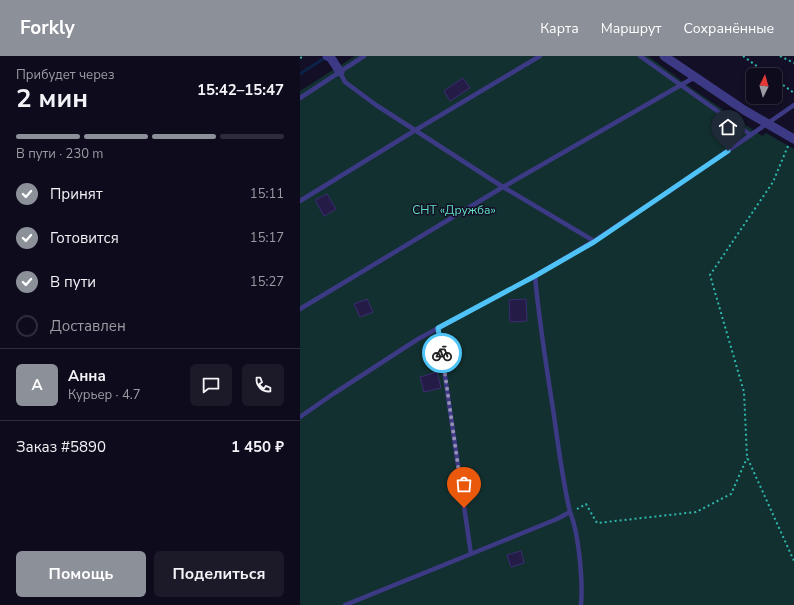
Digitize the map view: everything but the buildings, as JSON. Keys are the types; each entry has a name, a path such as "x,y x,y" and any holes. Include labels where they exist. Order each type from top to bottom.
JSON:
{"street":[{"path":"328,56 340,72"},
{"path":"664,56 744,110 793,138"}],"lane":[{"path":"300,98 364,56"},
{"path":"300,201 540,56"},
{"path":"640,56 751,135"},
{"path":"340,72 345,82 414,131 594,242"},
{"path":"300,309 503,187 695,77"},
{"path":"300,417 418,339 535,276 594,242 794,105"},
{"path":"535,276 538,311 566,495 570,512 574,520 580,563 581,605"},
{"path":"438,328 471,554"},
{"path":"345,605 557,519 570,512"}],"path":[{"path":"300,58 304,56"},
{"path":"743,56 759,68"},
{"path":"780,56 794,63"},
{"path":"782,84 794,93"},
{"path":"793,138 773,182 710,275 744,392 747,457 794,561"},
{"path":"570,512 586,504 597,523 696,512 731,494 747,457"}],"green space":[{"name":"СНТ «Дружба»","path":"355,56 648,56 694,90 762,136 766,133 794,149 794,605 300,605 300,91"}],"waterway":[{"path":"300,74 326,57"}],"way so far":[{"path":"442,353 464,508"}],"route":[{"path":"442,353 438,328 535,276 594,242 728,151"}]}
